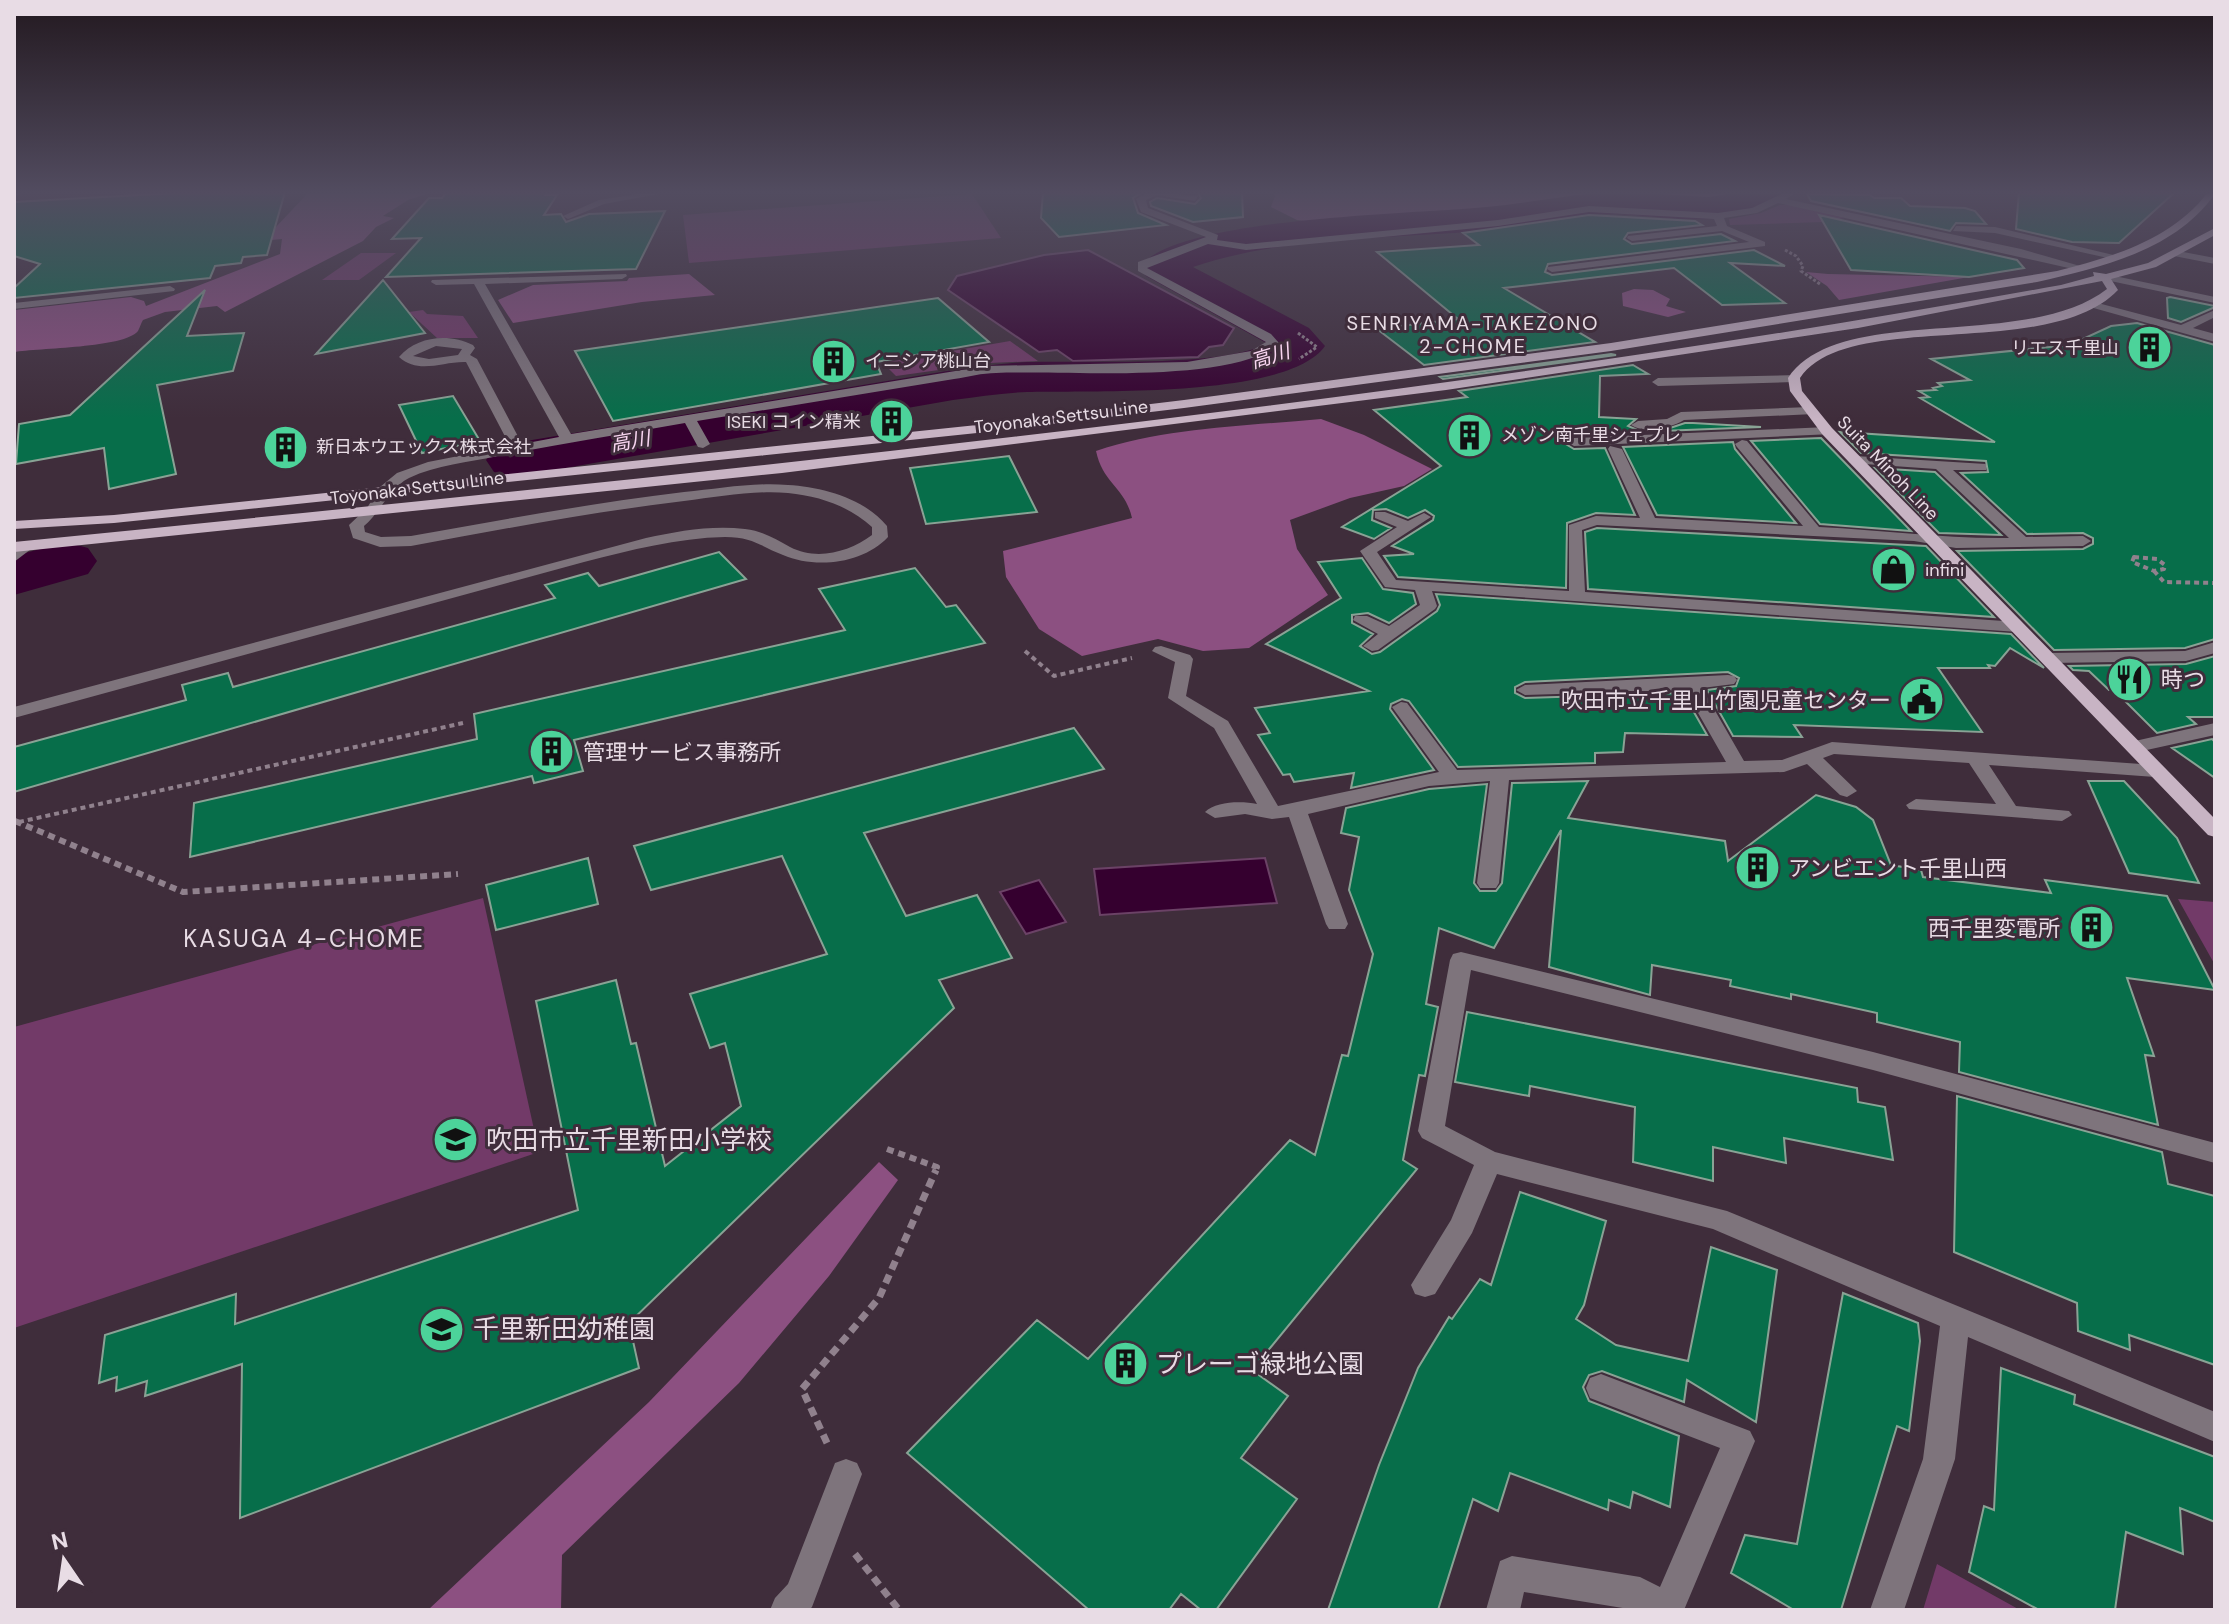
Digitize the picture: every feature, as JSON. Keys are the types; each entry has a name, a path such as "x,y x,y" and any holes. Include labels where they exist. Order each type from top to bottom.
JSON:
{"main road":[{"path":"2082,268 2105,277 2141,268"},
{"name":"Toyonaka Settsu Line","path":"14,525 114,519 977,429 1429,373 2022,281 2082,268"},
{"path":"1794,378 1803,364 1845,346 2070,315 2106,299 2113,290 2105,277"},
{"name":"Toyonaka Settsu Line","path":"18,550 782,469 1290,407 1858,325 2061,288 2105,277"},
{"name":"Suita Minoh Line","path":"1794,378 1796,391 1827,431 2215,831"}],"street":[{"path":"14,713 580,558 650,542 737,532 763,537 787,552 809,558 842,556 866,548 880,537 880,526 867,514 839,500 796,490 749,490 665,499 411,541 380,542 358,535 356,525 373,511 385,490 402,476 428,466 567,439 696,432 994,369 1181,365 1248,357 1268,350 1273,343 1267,336 1142,268"},
{"path":"1552,269 1563,268"},
{"path":"1584,268 1592,272"},
{"path":"436,282 622,276"},
{"path":"2105,277 2215,300"},
{"path":"478,281 567,439"},
{"path":"14,306 170,289"},
{"path":"2094,305 2215,338"},
{"path":"2183,329 2215,313"},
{"path":"462,357 471,359 518,449"},
{"path":"1658,382 1794,378"},
{"path":"1638,425 1670,423 1681,416 1809,411"},
{"path":"1574,442 1827,431"},
{"path":"1742,444 1815,531"},
{"path":"1615,449 1649,522"},
{"path":"1855,460 1981,467"},
{"path":"1940,465 2021,541"},
{"path":"1380,515 1408,526"},
{"path":"1424,517 1368,551 1391,584 2018,627"},
{"path":"1577,596 1574,528 1596,520 1815,531 1956,543 2083,541"},
{"path":"1372,646 1429,606 1421,585"},
{"path":"1361,620 1390,633"},
{"path":"2049,658 2186,656 2215,647"},
{"path":"1161,651 1184,659 1177,698 1221,725 1272,813"},
{"path":"1525,690 1728,680"},
{"path":"1691,684 1738,767"},
{"path":"1401,707 1452,776"},
{"path":"2133,747 2215,729"},
{"path":"1215,812 1245,808 1272,813 1297,811 1409,783 1452,776 1784,766 1832,748 2155,771"},
{"path":"1811,757 1847,791"},
{"path":"1974,757 2010,811"},
{"path":"1488,883 1500,775"},
{"path":"1916,805 2062,815"},
{"path":"1297,811 1337,924"},
{"path":"2215,1153 1873,1061 1461,960 1431,1131 1489,1161 1717,1219 2215,1427"},
{"path":"1425,1285 1462,1225 1489,1161"},
{"path":"1887,1610 1939,1459 1956,1317"},
{"path":"1503,1610 1512,1573 1640,1594 1667,1610 1739,1441 1601,1388"},
{"path":"787,1610 800,1595 846,1474"}],"path":[{"path":"1802,268 1801,271 1828,290"},
{"path":"2154,571 2164,569 2165,565 2157,559 2134,557 2132,562 2154,571 2164,582 2215,583"},
{"path":"1025,651 1054,676 1161,651"},
{"path":"16,822 463,723"},
{"path":"16,822 183,892 458,874"},
{"path":"824,1438 802,1389 879,1298 937,1167 887,1149"},
{"path":"828,1521 899,1610"}],"shaded area":[{"path":"244,268 311,268 225,312 217,306 165,312 143,320 138,331 117,341 14,352 14,310 131,297 144,301 146,306"},
{"path":"340,268 376,268 359,280 322,280"},
{"path":"991,268 1121,268 1234,328 1223,345 1209,347 1198,357 1073,361 1057,350 1039,352 948,290 957,276"},
{"path":"1806,272 1969,277 1839,300 1827,286"},
{"path":"689,274 715,295 642,302 513,323 498,300 533,285 627,281 629,278"},
{"path":"1634,289 1653,290 1670,299 1666,306 1686,312 1668,317 1623,306 1622,293"},
{"path":"423,310 427,314 463,316 478,338 437,338 409,312"},
{"path":"1010,341 1038,361 989,363 896,376 883,363"},
{"path":"1321,419 1364,435 1432,469 1404,486 1350,498 1290,520 1297,549 1328,595 1249,648 1203,651 1158,639 1082,656 1039,629 1006,577 1003,551 1132,518 1124,499 1099,462 1096,451 1179,432"},
{"path":"1265,858 1277,903 1100,915 1094,869"},
{"path":"1039,880 1066,922 1026,934 1000,892"},
{"path":"483,898 539,1152 14,1328 14,1027"},
{"path":"2178,899 2215,902 2215,965"},
{"path":"879,1162 898,1180 829,1276 739,1383 562,1555 561,1610 428,1610 649,1402"},
{"path":"1937,1564 2020,1610 1923,1610"}],"building":[{"path":"36,268 214,268 210,278 14,298 14,288"},
{"path":"394,268 637,268 636,269 386,277"},
{"path":"1396,268 1547,268 1545,272 1552,275 1610,268 1737,268 1785,303 1722,305 1674,268 1504,288 1595,342 1424,365 1377,329 1458,319"},
{"path":"1850,268 2024,268 1969,277"},
{"path":"383,280 425,333 316,354"},
{"path":"205,290 187,336 244,333 233,371 157,385 176,474 109,489 104,448 16,464 19,424 70,415"},
{"name":"イニシア桃山台","path":"938,298 989,342 876,362 881,374 613,421 575,351"},
{"path":"2167,298 2215,307 2181,322 2168,318"},
{"path":"2137,323 2215,345 2215,639 2185,648 2054,650 1957,551 2083,549 2093,544 2093,538 2083,533 2027,534 1961,473 1988,472 1986,461 1861,453 1840,432 1995,442 1920,398 1929,397 1919,391 1936,390 1933,388 1942,386 1938,383 1970,380 1931,359 2070,345 2111,326"},
{"path":"1611,354 1616,355 1440,377"},
{"path":"1633,365 1648,374 1600,376 1599,417 1636,419 1628,426 1642,432 1574,435 1564,443 1574,449 1605,448 1635,515 1596,513 1567,523 1566,588 1398,577 1384,556 1414,554 1392,546 1433,520 1434,516 1425,510 1408,518 1386,509 1373,510 1372,520 1391,528 1374,539 1342,527 1441,466 1374,410 1467,397 1459,391"},
{"path":"453,396 480,441 422,453 399,405"},
{"path":"1693,423 1761,427 1661,431"},
{"path":"1821,438 1911,531 1820,524 1751,441"},
{"path":"1733,442 1735,449 1796,523 1657,515 1623,447"},
{"path":"1009,456 1037,512 926,524 910,468"},
{"path":"1875,468 1935,472 2001,535 1939,533"},
{"path":"1597,528 1926,546 1994,617 1588,589 1585,532"},
{"path":"719,552 746,579 14,792 14,747 186,700 182,685 228,673 233,687 555,598 545,585 588,573 599,586"},
{"path":"1362,558 1383,589 1413,593 1416,604 1389,623 1368,613 1352,615 1352,623 1373,634 1360,646 1372,654 1380,652 1437,611 1440,605 1436,594 2011,634 2044,668 2010,648 1995,666 1988,665 1990,668 1938,668 1982,732 1794,725 1802,737 1733,736 1707,690 1736,686 1739,678 1728,672 1525,682 1515,687 1515,693 1525,698 1683,693 1707,735 1625,733 1623,752 1595,753 1595,763 1458,767 1409,701 1402,699 1391,704 1390,709 1434,770 1351,788 1354,773 1294,782 1290,774 1283,775 1258,735 1270,733 1255,708 1369,691 1266,644 1341,598 1318,562"},
{"path":"915,568 946,607 956,605 985,643 574,740 583,771 534,783 532,776 190,857 194,803 477,739 474,714 845,630 819,589"},
{"path":"2215,656 2215,717 2188,717 2196,724 2157,733 2114,690 2109,690 2089,671 2073,670 2069,666 2186,664"},
{"path":"1074,728 1104,769 864,833 906,916 977,895 1012,958 939,980 954,1008 629,1323 639,1368 240,1518 242,1364 145,1396 147,1381 116,1391 117,1377 99,1383 105,1335 236,1294 235,1324 578,1210 536,1001 616,980 631,1044 636,1043 665,1166 741,1106 725,1043 710,1048 690,994 827,954 782,856 651,890 634,846"},
{"path":"2212,739 2215,742 2215,778 2172,748"},
{"path":"1588,781 1568,818 1725,841 1728,861 1816,795 1856,807 1873,820 1891,865 1921,870 1923,877 2051,893 2045,880 2167,896 2215,990 2127,978 2154,1056 2145,1055 2158,1125 1959,1072 1960,1042 1877,1022 1877,1013 1791,994 1791,999 1730,986 1731,980 1652,965 1650,995 1549,967 1561,830 1494,948 1439,928 1426,1004 1438,1007 1425,1076 1419,1075 1403,1160 1417,1169 1252,1370 1288,1396 1241,1458 1297,1499 1216,1610 1201,1610 1181,1594 1169,1610 1089,1610 907,1453 1037,1320 1088,1359 1290,1140 1315,1155 1342,1055 1348,1056 1373,954 1349,890 1359,837 1341,833 1346,808 1429,789 1487,784 1474,883 1480,891 1496,891 1502,883 1512,783"},
{"path":"2088,781 2124,781 2177,838 2199,883 2129,873"},
{"path":"588,858 598,904 496,930 486,885"},
{"path":"1467,1012 1857,1088 1858,1102 1885,1107 1893,1160 1784,1138 1786,1163 1713,1147 1713,1181 1633,1162 1635,1107 1530,1086 1529,1096 1455,1082"},
{"path":"1957,1096 2162,1152 2168,1184 2215,1196 2215,1365 2129,1335 2130,1350 2078,1331 2077,1303 1954,1252"},
{"path":"1520,1192 1606,1221 1584,1305 1576,1319 1616,1345 1688,1361 1711,1247 1777,1270 1756,1422 1687,1380 1684,1402 1602,1371 1589,1375 1583,1387 1589,1401 1679,1436 1670,1507 1633,1492 1630,1508 1609,1500 1608,1510 1510,1473 1498,1511 1473,1499 1438,1610 1328,1610 1379,1465 1418,1368 1449,1317 1452,1319 1480,1279 1491,1285"},
{"path":"1843,1293 1918,1323 1920,1341 1909,1431 1897,1426 1841,1610 1794,1610 1731,1573 1745,1535 1797,1544"},
{"path":"2001,1368 2075,1395 2074,1404 2215,1457 2215,1522 2180,1508 2183,1554 2126,1532 2115,1610 2039,1610 1969,1572 1984,1506 1994,1510"}],"waterway":[{"name":"高川","path":"514,460 953,385 1022,377 1174,374 1238,367 1267,362 1301,346 1292,338 1162,268"},
{"name":"高川","path":"14,576 66,561"}],"place":[{"name":"リエス千里山","path":"2150,348"},
{"name":"イニシア桃山台","path":"834,361"},
{"name":"ISEKI コイン精米","path":"892,422"},
{"name":"メゾン南千里シェプレ","path":"1470,435"},
{"name":"新日本ウエックス株式会社","path":"285,447"},
{"name":"infini","path":"1894,570"},
{"name":"時つ","path":"2130,679"},
{"name":"吹田市立千里山竹園児童センター","path":"1922,700"},
{"name":"管理サービス事務所","path":"552,752"},
{"name":"アンビエント千里山西","path":"1757,868"},
{"name":"西千里変電所","path":"2091,928"},
{"name":"吹田市立千里新田小学校","path":"455,1140"},
{"name":"千里新田幼稚園","path":"442,1329"},
{"name":"プレーゴ緑地公園","path":"1125,1364"}],"district":[{"name":"SENRIYAMA-TAKEZONO 2-CHOME","path":"1473,334"},
{"name":"KASUGA 4-CHOME","path":"304,939"}]}
